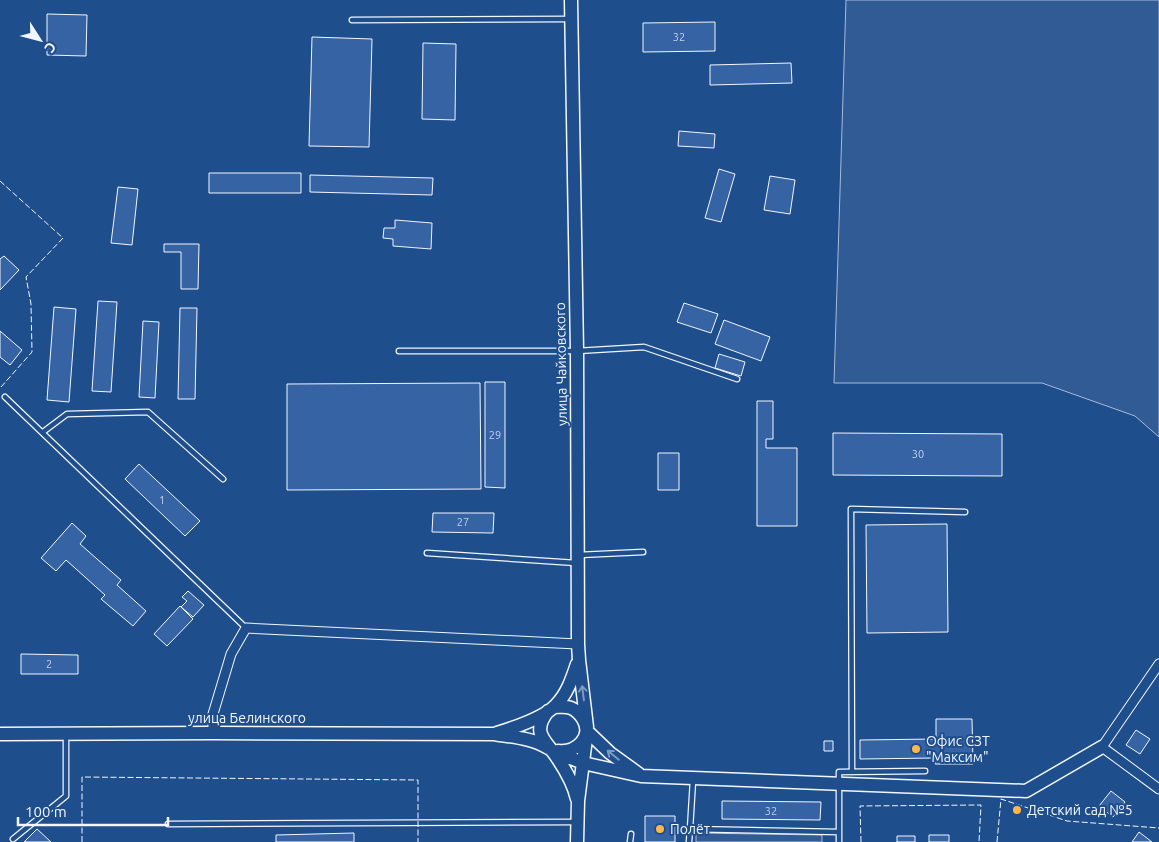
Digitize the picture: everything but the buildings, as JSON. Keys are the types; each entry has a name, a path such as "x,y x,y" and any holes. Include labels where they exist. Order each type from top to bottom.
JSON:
{"street":[{"name":"улица Чайковского","path":"571,0 578,644 587,729 578,801 577,842"},
{"path":"212,733 213,714 231,654 246,628 578,644"},
{"path":"578,801 575,789 558,759 542,738 540,730 544,716 564,695 579,660"},
{"path":"494,734 527,739 541,743 550,749 583,763 642,776 1026,791 1102,747 1159,664"},
{"path":"494,734 524,724 552,709 571,708 582,717 587,729 610,753 642,776"},
{"path":"550,749 566,752 573,749 579,745 587,729"},
{"name":"улица Белинского","path":"0,734 494,734"},
{"path":"1102,747 1159,789"}],"lane":[{"path":"352,20 570,19"},
{"path":"399,351 576,351 644,347 737,379"},
{"path":"5,397 246,628"},
{"path":"43,432 67,414 148,412 223,479"},
{"path":"852,772 851,509 966,512"},
{"path":"427,553 577,559 643,552"},
{"path":"13,839 66,796 66,734"},
{"path":"839,842 839,772 925,771"},
{"path":"689,842 693,778"},
{"path":"168,824 577,822"},
{"path":"690,829 839,832"},
{"path":"630,842 631,834"}],"shaded area":[{"path":"846,0 1159,0 1159,437 1135,416 1042,383 834,383"},
{"path":"696,833 822,835 822,842 696,842"}],"fence":[{"path":"0,181 63,238 26,277 31,304 32,352 0,386"},
{"path":"82,842 82,777 418,780 418,842"},
{"path":"997,842 1001,799 1067,821 1159,828"},
{"path":"861,842 860,806 981,805 979,842"}],"place":[{"name":"Офис СЗТ \"Максим\"","path":"916,749"},
{"name":"Детский сад №5","path":"1017,810"},
{"name":"Полёт","path":"660,829"}]}
